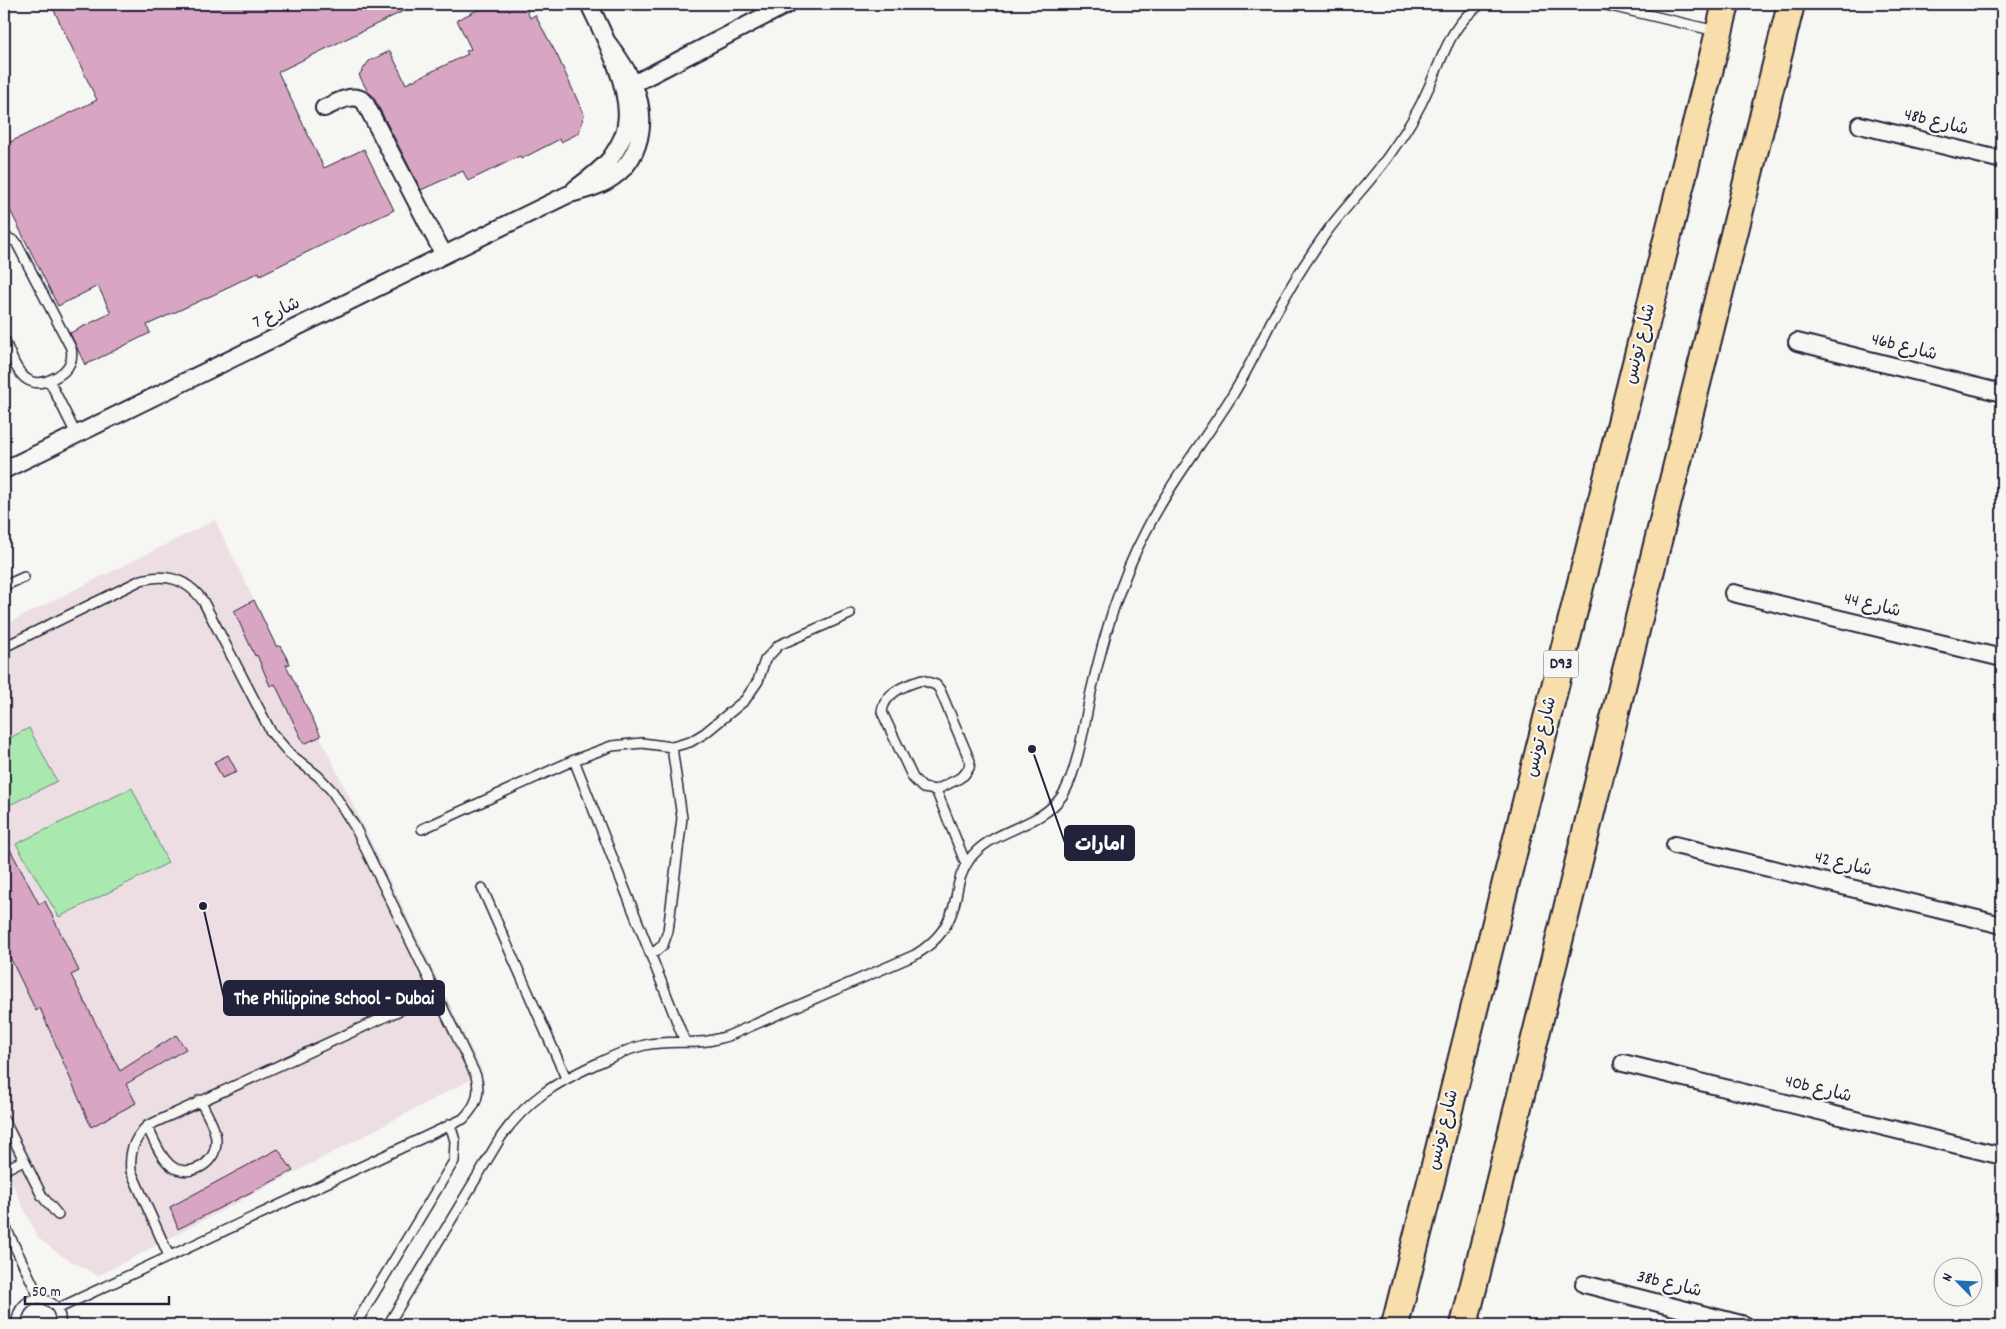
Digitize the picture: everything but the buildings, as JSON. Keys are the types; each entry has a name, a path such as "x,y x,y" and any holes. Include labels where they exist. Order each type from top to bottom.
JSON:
{"main road":[{"name":"شارع تونس","path":"1395,1325 1726,4"},
{"path":"1464,1325 1791,4"}],"street":[{"path":"567,195 602,168 611,158 623,136 626,124 626,100 622,85 607,42 589,4"},
{"path":"633,84 788,4"},
{"path":"567,195 595,187 607,181 626,166 633,156 641,135 642,111 633,84 607,42"},
{"path":"324,108 351,97 360,98 364,101 444,255"},
{"name":"48b شارع","path":"1860,125 2002,160"},
{"name":"شارع 7","path":"4,470 567,195"},
{"name":"46b شارع","path":"1796,342 2002,393"},
{"name":"شارع 44","path":"1733,593 2002,658"},
{"name":"شارع 42","path":"1675,845 2002,925"},
{"name":"40b شارع","path":"1624,1063 2002,1156"},
{"name":"38b شارع","path":"1584,1284 1745,1325"}],"lane":[{"path":"388,1325 505,1131 529,1103 547,1089 566,1078 626,1050 665,1042 707,1041 728,1036 922,952 939,937 947,925 953,911 958,883 966,864 980,848 1043,816 1062,795 1069,782 1073,768 1114,604 1146,530 1165,495 1234,394 1289,289 1308,259 1328,230 1374,176 1393,150 1427,93 1450,37 1471,11 1481,4"},
{"path":"1602,4 1719,32"},
{"path":"4,236 16,242 71,348 72,358 65,371 49,380 35,383 24,378 4,339"},
{"path":"49,380 76,434"},
{"path":"4,586 24,577"},
{"path":"4,647 141,580 164,577 187,584 203,601 271,732 290,754 318,776 344,809 476,1076 478,1086 475,1104 463,1119 57,1309"},
{"path":"422,829 574,760 622,744 642,743 672,747 681,746 698,738 745,700 758,681 766,660 779,645 850,614"},
{"path":"922,680 936,685 940,690 970,760 969,768 964,775 936,790 923,788 913,778 882,712 883,704 892,693 922,680"},
{"path":"651,955 663,945 668,931 681,828 681,809 672,747"},
{"path":"574,760 685,1042"},
{"path":"936,790 966,864"},
{"path":"482,888 566,1078"},
{"path":"169,1256 131,1171 130,1158 133,1146 138,1135 147,1126 434,994"},
{"path":"147,1126 169,1164 185,1171 202,1167 214,1154 216,1136 200,1100"},
{"path":"4,1120 42,1196 58,1215"},
{"path":"355,1325 454,1161 455,1141 450,1124"},
{"path":"4,1170 24,1160"},
{"path":"4,1224 40,1299"},
{"path":"18,1325 17,1317 20,1309 32,1299 47,1300 57,1309 60,1316 60,1325"}],"shaded area":[{"path":"215,520 483,1073 98,1276 62,1256 38,1238 4,1167 4,625"}],"green space":[{"path":"29,728 57,781 4,808 4,741"},
{"path":"132,788 168,863 59,917 16,844"}],"place":[{"name":"امارات","path":"1032,749"},
{"name":"The Philippine School - Dubai","path":"203,906"}]}
